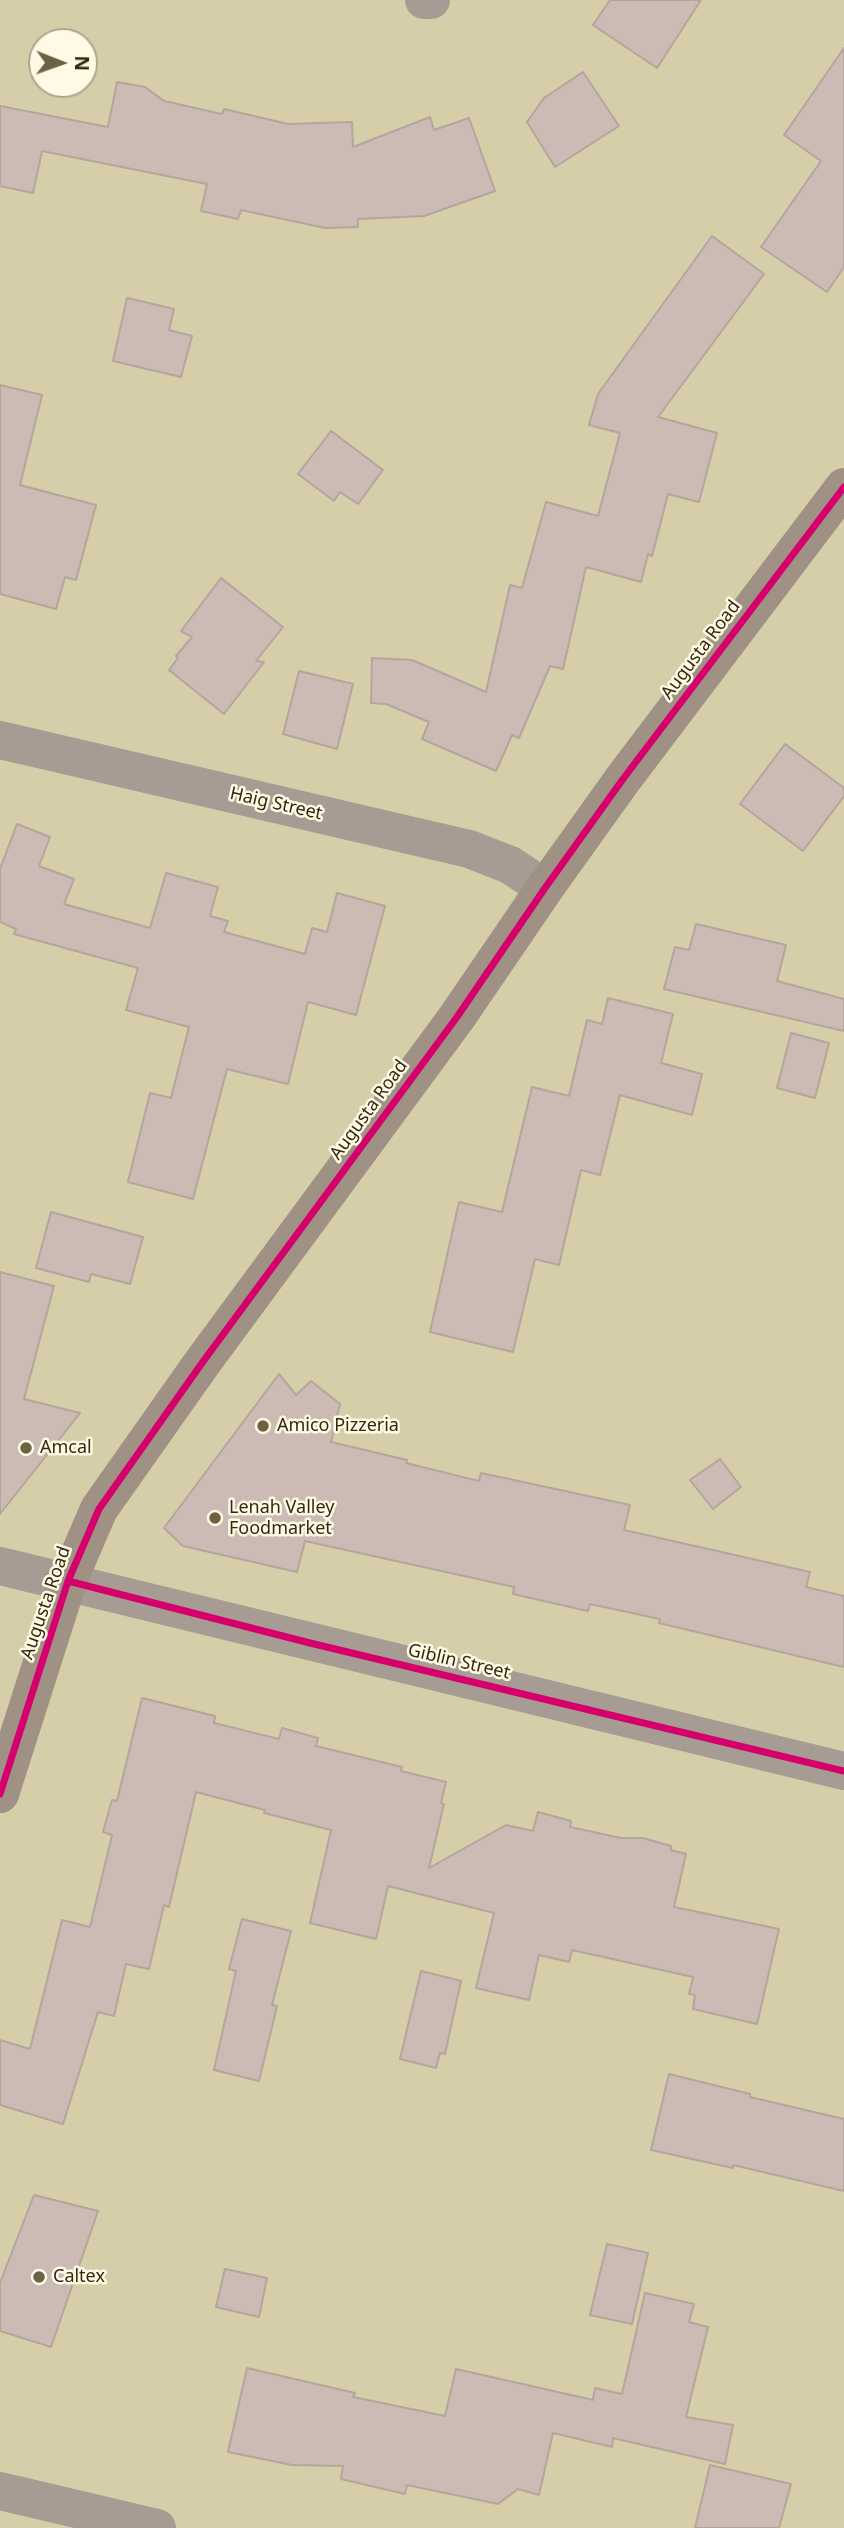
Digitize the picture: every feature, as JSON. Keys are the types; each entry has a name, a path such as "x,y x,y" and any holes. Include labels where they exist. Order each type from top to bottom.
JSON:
{"main road":[{"name":"Augusta Road","path":"0,1794 68,1581 99,1508 202,1363 457,1017 631,768 844,487"}],"street":[{"path":"424,0 431,0"},
{"name":"Haig Street","path":"0,740 469,849 510,865 545,888"},
{"name":"Giblin Street","path":"0,1566 844,1771"},
{"path":"0,2491 157,2528"}],"building":[{"path":"610,0 701,0 657,68 593,25"},
{"path":"844,48 844,267 827,292 761,247 821,161 784,135"},
{"path":"583,72 619,126 555,167 527,122 544,98"},
{"path":"117,82 145,87 164,101 222,114 224,109 288,124 352,122 353,147 430,117 434,130 469,118 495,191 424,216 358,219 358,227 325,228 241,210 238,219 201,211 207,184 42,151 33,193 0,186 0,106 108,127"},
{"path":"712,236 764,274 658,417 717,433 699,502 668,494 652,556 648,554 641,582 586,567 563,669 550,666 519,738 512,735 496,771 422,739 429,722 386,704 371,703 372,658 412,660 486,692 510,585 522,588 546,502 598,516 620,433 589,425 598,394"},
{"path":"127,298 174,309 169,330 192,336 181,377 113,361"},
{"path":"0,385 42,395 20,485 96,505 76,580 65,577 56,609 0,594"},
{"path":"331,431 383,470 358,504 340,492 334,501 298,474"},
{"path":"221,578 283,627 256,661 264,662 224,714 169,670 178,658 176,656 192,637 181,631"},
{"path":"299,671 353,684 337,749 283,734"},
{"path":"785,744 844,788 844,796 803,851 740,804"},
{"path":"17,824 50,837 39,866 74,879 64,904 150,928 166,873 218,887 210,916 228,921 224,932 305,954 312,928 327,932 337,893 385,906 356,1015 308,1002 288,1084 227,1069 193,1199 128,1182 150,1093 171,1098 189,1027 126,1010 138,968 14,934 16,929 0,922 0,869"},
{"path":"696,924 786,945 777,981 844,999 844,1031 664,989 675,947 689,950"},
{"path":"608,998 673,1014 661,1063 702,1074 692,1115 620,1095 600,1175 581,1170 559,1265 535,1259 513,1352 430,1332 459,1202 502,1212 532,1087 569,1096 587,1020 602,1024"},
{"path":"791,1033 829,1043 815,1098 777,1088"},
{"path":"51,1212 143,1237 130,1284 91,1274 89,1282 36,1268"},
{"path":"0,1272 54,1286 24,1399 80,1413 0,1514"},
{"path":"279,1374 296,1395 311,1381 340,1404 331,1442 479,1481 481,1473 630,1505 624,1530 810,1572 806,1587 844,1596 844,1667 659,1623 660,1619 590,1604 588,1611 513,1594 514,1587 305,1541 297,1572 183,1546 164,1528"},
{"path":"720,1459 741,1487 713,1509 690,1480"},
{"path":"142,1698 215,1716 214,1723 279,1739 282,1728 318,1738 316,1746 402,1767 401,1771 446,1782 441,1803 444,1804 429,1868 506,1825 533,1831 538,1812 571,1821 570,1827 621,1838 643,1838 671,1846 671,1850 686,1854 674,1907 779,1929 757,2024 693,2009 695,1995 689,1994 693,1977 572,1950 569,1962 539,1955 529,2000 476,1988 494,1913 388,1886 376,1939 310,1923 331,1830 196,1792 169,1907 164,1905 149,1969 126,1964 114,2016 98,2012 63,2124 0,2105 0,2040 30,2049 62,1920 90,1927 112,1835 103,1832 112,1800 117,1801"},
{"path":"242,1919 291,1931 272,2005 277,2006 259,2081 214,2070 236,1971 229,1969"},
{"path":"421,1971 461,1981 445,2054 440,2053 436,2068 400,2059"},
{"path":"669,2074 750,2094 750,2097 844,2119 844,2191 733,2165 733,2168 651,2150"},
{"name":"Caltex","path":"34,2195 98,2211 51,2347 0,2331 0,2283"},
{"path":"607,2244 648,2253 632,2324 590,2315"},
{"path":"225,2269 267,2278 259,2317 216,2307"},
{"path":"645,2293 694,2304 689,2322 708,2327 686,2417 733,2425 725,2464 613,2438 612,2447 553,2433 539,2495 518,2489 498,2504 407,2485 405,2494 341,2479 343,2466 292,2465 228,2452 247,2368 355,2393 353,2397 445,2416 456,2369 593,2400 595,2388 622,2394"},
{"path":"710,2465 791,2484 779,2528 695,2528"}],"cycle path":[{"path":"0,1794 68,1581 99,1509 202,1363 457,1017 623,779 844,487"},
{"path":"68,1581 310,1643 844,1771"}],"place":[{"name":"Amico Pizzeria","path":"263,1426"},
{"name":"Amcal","path":"26,1448"},
{"name":"Lenah Valley Foodmarket","path":"215,1518"},
{"name":"Caltex","path":"39,2277"}]}
